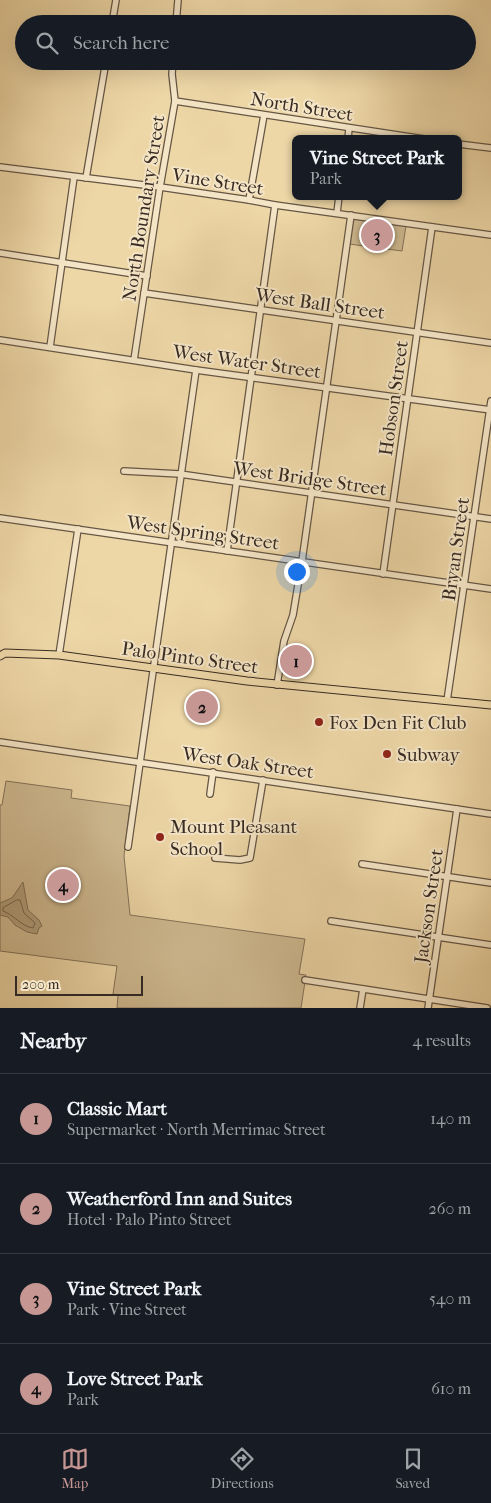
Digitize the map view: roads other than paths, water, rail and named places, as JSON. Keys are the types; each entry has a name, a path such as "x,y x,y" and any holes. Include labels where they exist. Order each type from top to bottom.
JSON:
{"main road":[{"name":"Palo Pinto Street","path":"2,653 59,655 277,685 491,705"}],"street":[{"path":"114,15 116,0"},
{"path":"177,15 178,0"},
{"path":"86,178 104,70"},
{"name":"North Boundary Street","path":"134,360 175,101 172,70"},
{"name":"North Street","path":"175,101 397,135"},
{"path":"249,200 264,115"},
{"path":"348,135 349,128"},
{"path":"462,144 491,148"},
{"name":"Vine Street","path":"0,167 160,187 274,205 491,234"},
{"path":"50,347 74,177"},
{"path":"337,213 339,200"},
{"path":"227,551 274,205"},
{"path":"277,685 286,634 293,615 302,561 351,215"},
{"name":"Hobson Street","path":"383,574 432,226"},
{"path":"0,252 147,276"},
{"name":"West Ball Street","path":"144,293 491,343"},
{"name":"West Water Street","path":"0,340 196,370 490,410"},
{"path":"128,847 196,370"},
{"name":"Bryan Street","path":"447,701 491,401"},
{"name":"West Bridge Street","path":"124,471 180,474 491,519"},
{"name":"West Spring Street","path":"0,518 491,589"},
{"path":"59,655 78,529"},
{"name":"West Oak Street","path":"0,742 491,814"},
{"path":"210,794 213,772"},
{"path":"215,858 240,860 250,858 263,780"},
{"name":"Jackson Street","path":"428,1008 457,809"},
{"path":"362,864 491,883"},
{"path":"331,921 491,945"},
{"path":"305,980 487,1008"},
{"path":"360,1008 363,989"}],"water":[{"path":"23,882 28,910 39,920 42,926 37,934 27,932 15,925 8,917 0,915 0,903 12,898"}],"place":[{"name":"Vine Street Park","path":"377,235"},
{"name":"Classic Mart","path":"296,661"},
{"name":"Weatherford Inn and Suites","path":"202,707"},
{"name":"Fox Den Fit Club","path":"319,722"},
{"name":"Subway","path":"387,754"},
{"name":"Mount Pleasant School","path":"160,837"},
{"name":"Love Street Park","path":"63,885"}]}
